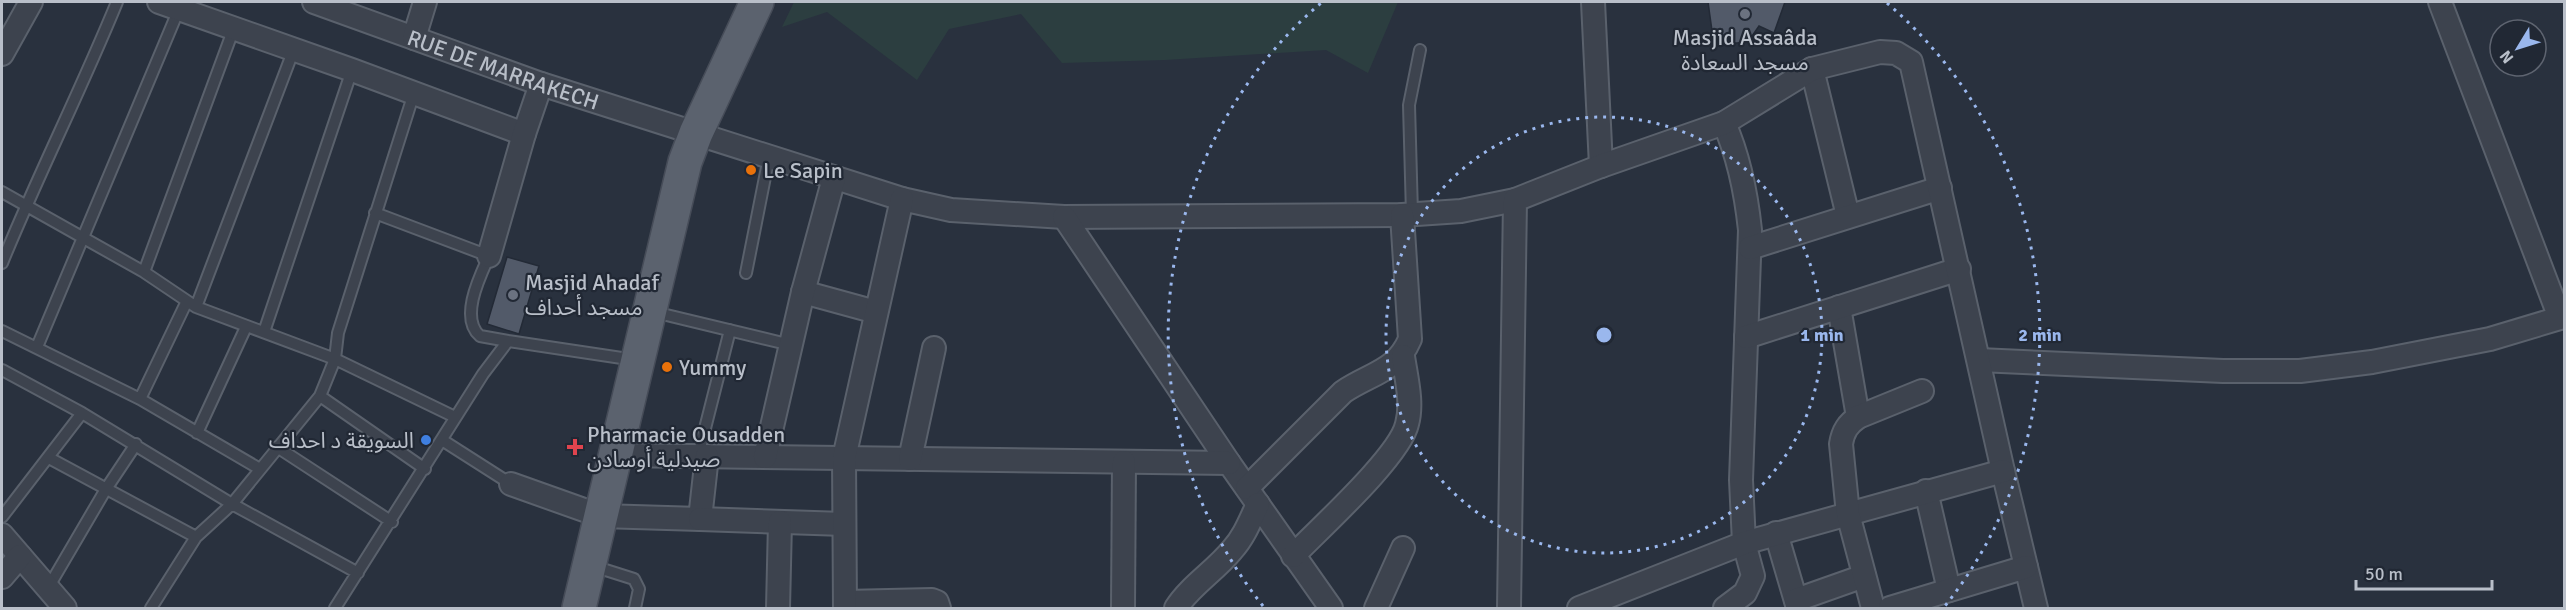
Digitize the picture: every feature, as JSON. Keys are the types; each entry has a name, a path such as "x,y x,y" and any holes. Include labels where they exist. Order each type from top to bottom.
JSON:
{"main road":[{"path":"579,609 685,162 696,133 757,2"}],"street":[{"path":"2,54 30,2"},
{"name":"RUE DE MARRAKECH","path":"314,2 541,84 834,178 903,199 951,210 1064,217 1407,214 1461,211 1515,200 1601,166 1724,123 1812,69 1880,52 1896,53 1911,62 1940,188"},
{"path":"414,38 425,2"},
{"path":"1593,2 1601,166"},
{"path":"1979,360 2223,371 2300,371 2372,362 2490,339 2560,318 2440,2"},
{"path":"169,5 352,69 524,134"},
{"path":"1812,69 1848,216"},
{"path":"489,256 524,134 541,84"},
{"path":"1724,123 1735,148 1746,198 1750,248 1741,480 1744,543 1753,576 1745,593 1725,609"},
{"path":"765,457 803,292 834,178"},
{"path":"1750,248 1940,188 2002,471 2036,609"},
{"path":"903,199 844,458 845,605 932,600 937,602 939,609"},
{"path":"1509,609 1515,200"},
{"path":"1293,556 1394,451 1407,425 1409,404 1403,356 1410,339 1407,214"},
{"path":"1064,217 1229,463 1331,609"},
{"path":"1746,337 1959,269"},
{"path":"803,292 876,312"},
{"path":"1839,307 1858,417"},
{"path":"910,459 934,348"},
{"path":"1176,609 1182,599 1232,550 1246,530 1252,496 1343,392 1360,380 1385,370 1403,356"},
{"path":"1873,609 1848,514 1840,444 1842,434 1858,417 1922,391"},
{"path":"615,455 1229,463"},
{"path":"700,519 702,456"},
{"path":"1123,609 1124,462"},
{"path":"1579,609 1744,543 2002,471"},
{"path":"511,484 602,516 844,524"},
{"path":"1926,491 1949,590"},
{"path":"778,609 780,522"},
{"path":"1776,533 1797,604 1864,576"},
{"path":"2,535 65,609"},
{"path":"1377,609 1403,548"},
{"path":"2,577 20,556"},
{"path":"1890,609 2026,567"}],"lane":[{"path":"2,263 26,204 90,68 117,2"},
{"path":"37,347 82,237 169,5"},
{"path":"144,272 234,28"},
{"path":"140,399 192,304 294,49"},
{"path":"1407,214 1409,105 1420,50"},
{"path":"264,332 352,69"},
{"path":"151,609 196,537 232,504 320,396 335,359 338,333 414,93"},
{"path":"746,273 769,157"},
{"path":"2,192 144,272 192,304 246,327 335,359 455,417"},
{"path":"375,213 489,256 474,290 472,317 474,330 480,336 638,361"},
{"path":"650,311 791,345"},
{"path":"197,433 246,327"},
{"path":"702,456 730,330"},
{"path":"2,331 140,399 260,469"},
{"path":"335,609 392,522 455,417 508,341"},
{"path":"2,370 136,444 232,504 358,573"},
{"path":"320,396 425,469"},
{"path":"2,517 82,413"},
{"path":"442,440 511,484"},
{"path":"48,588 106,489 136,444"},
{"path":"277,447 392,522"},
{"path":"49,458 196,537"},
{"path":"590,565 634,579 639,588 635,609"}],"shaded area":[{"path":"794,2 1398,2 1368,73 1326,50 1165,60 1062,63 1021,14 949,29 917,80 827,12 782,27"}],"building":[{"name":"Masjid Assaâda مسجد السعادة","path":"1708,2 1785,2 1774,33 1759,26 1748,42 1714,45"},
{"name":"Masjid Ahadaf مسجد أحداف","path":"507,257 539,266 519,334 487,324"}],"place":[{"name":"Masjid Assaâda مسجد السعادة","path":"1745,14"},
{"name":"Le Sapin","path":"751,170"},
{"name":"Masjid Ahadaf مسجد أحداف","path":"513,295"},
{"name":"Yummy","path":"667,367"},
{"name":"السويقة د احداف","path":"426,440"},
{"name":"Pharmacie Ousadden صيدلية أوسادن","path":"575,447"}]}
